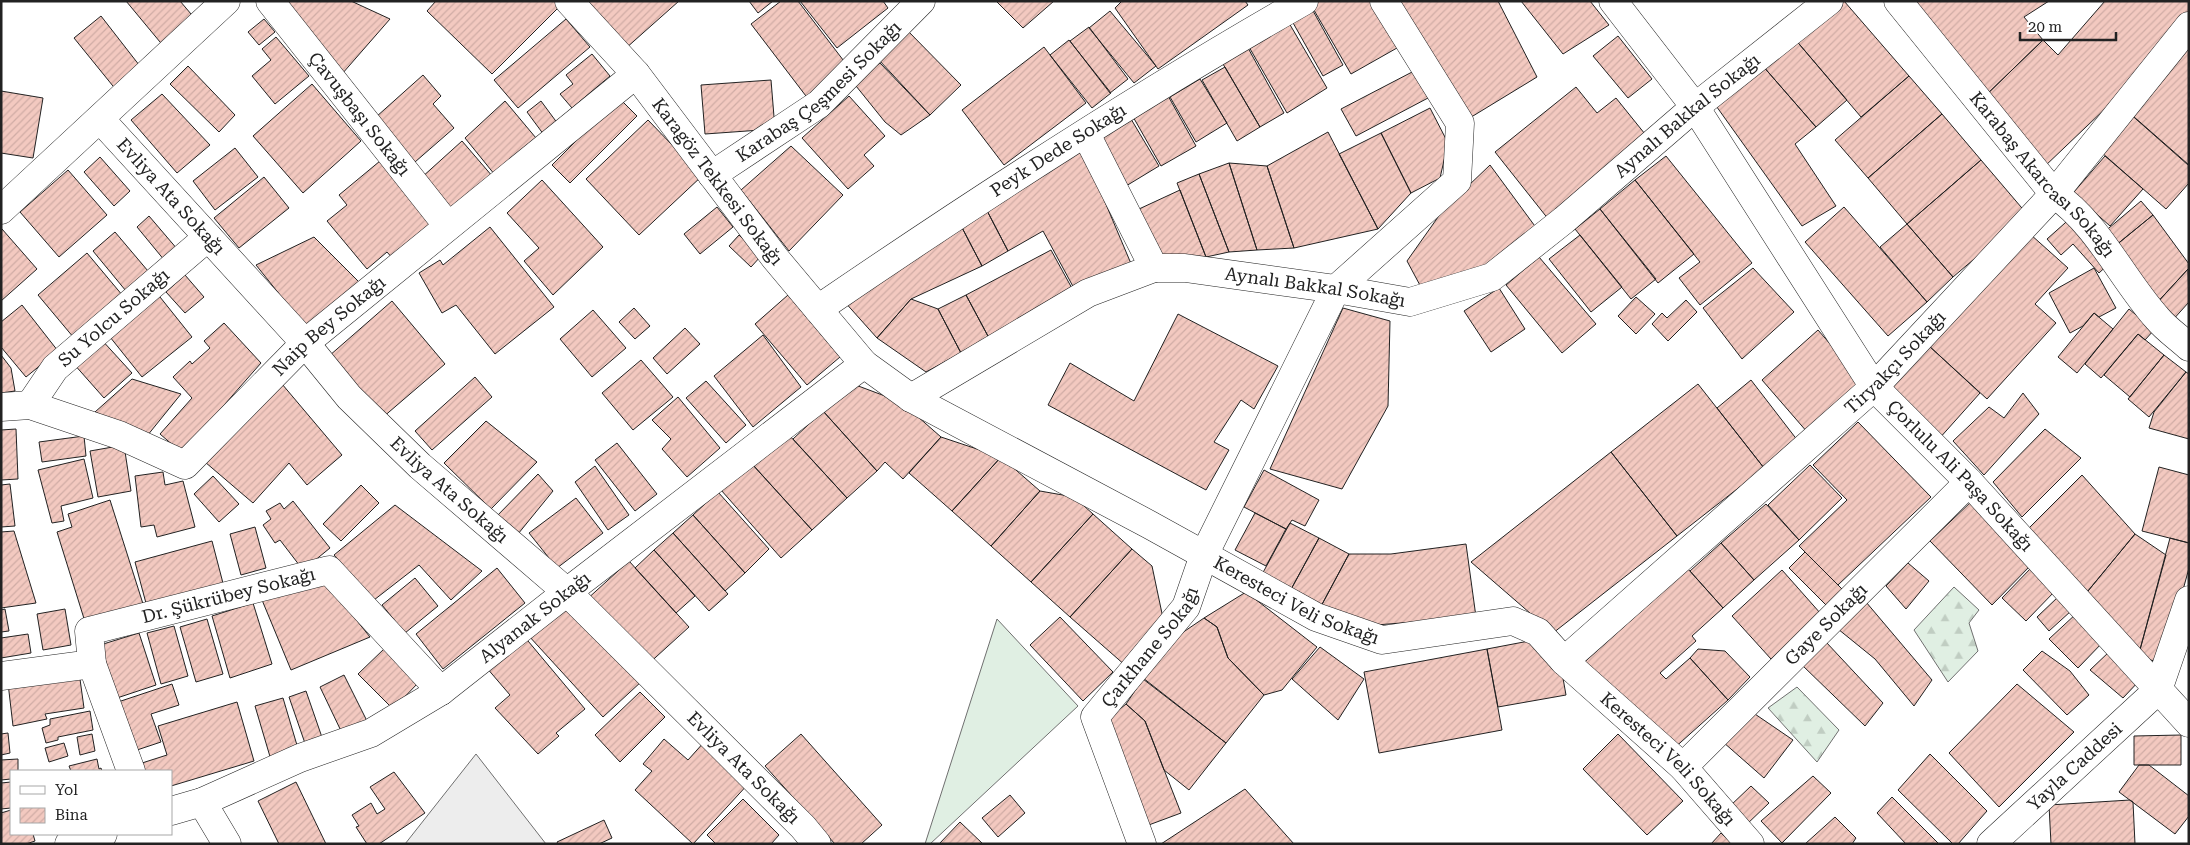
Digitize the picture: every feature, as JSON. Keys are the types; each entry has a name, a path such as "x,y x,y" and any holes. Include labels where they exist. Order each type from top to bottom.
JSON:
{"street":[{"path":"1,210 226,1"},
{"name":"Çavuşbaşı Sokağı","path":"270,1 448,226"},
{"name":"Karagöz Tekkesi Sokağı","path":"569,1 636,74 775,258 864,364"},
{"name":"Peyk Dede Sokağı","path":"818,309 960,211 1217,51 1304,1"},
{"path":"1336,289 1457,181 1460,123 1384,1"},
{"name":"Çorlulu Ali Paşa Sokağı","path":"1613,1 1695,107 1874,387 1970,482 2189,723"},
{"name":"Aynalı Bakkal Sokağı","path":"911,398 1088,293 1154,268 1184,268 1336,289 1410,302 1492,277 1564,220 1695,107 1829,1"},
{"name":"Karabaş Akarcası Sokağı","path":"1898,1 2054,194 2068,204 2115,260 2157,318 2189,347"},
{"name":"Karabaş Çeşmesi Sokağı","path":"712,175 818,104 910,5"},
{"name":"Tiryakçı Sokağı","path":"1564,662 1874,387 2054,194 2189,26"},
{"name":"Naip Bey Sokağı","path":"1,406 30,405 119,434 185,465 305,343 636,74"},
{"name":"Evliya Ata Sokağı","path":"100,119 305,343 349,397 420,466 566,592 803,827 817,844"},
{"path":"1086,134 1154,268"},
{"name":"Su Yolcu Sokağı","path":"30,405 55,368 208,237"},
{"name":"Çarkhane Sokağı","path":"1142,844 1095,717 1186,607 1204,555 1336,289"},
{"name":"Keresteci Veli Sokağı","path":"864,364 911,398 1316,617 1382,640 1513,622 1538,632 1564,662 1684,767 1750,844"},
{"name":"Alyanak Sokağı","path":"172,811 202,802 300,758 371,733 440,691 864,364"},
{"name":"Gaye Sokağı","path":"1684,767 1970,482"},
{"name":"Dr. Şükrübey Sokağı","path":"92,664 89,631 329,570 440,691"},
{"path":"2158,690 2189,600"},
{"path":"1,676 92,664 131,770"},
{"name":"Yayla Caddesi","path":"1991,844 2158,690"},
{"path":"202,802 227,844"},
{"path":"69,844 100,835"}],"green space":[{"path":"1954,587 1979,610 1969,623 1978,651 1948,682 1914,630"},
{"path":"997,619 1078,706 930,844 925,844"},
{"path":"1797,687 1839,730 1817,762 1768,708"}],"shaded area":[{"path":"476,754 546,844 405,844"}],"building":[{"path":"126,1 180,1 197,21 165,48"},
{"path":"283,1 351,1 390,19 342,74"},
{"path":"436,1 561,1 563,3 492,74 427,11"},
{"path":"582,1 679,1 625,49"},
{"path":"749,1 773,1 758,13"},
{"path":"781,1 798,1 850,69 809,100 751,24"},
{"path":"800,1 883,1 888,8 837,48"},
{"path":"996,1 1054,1 1023,28"},
{"path":"1122,1 1245,1 1248,5 1158,69 1115,8"},
{"path":"1317,1 1379,1 1404,44 1351,74 1311,5"},
{"path":"1400,1 1498,1 1537,77 1468,119"},
{"path":"1521,1 1590,1 1609,25 1563,54"},
{"path":"1837,1 1844,1 1909,76 1861,117 1794,38"},
{"path":"1906,1 2049,1 2024,17 2043,40 1981,100"},
{"path":"2105,1 2189,1 2189,14 2107,107 2044,167 1981,100 2043,40 2058,55"},
{"path":"1312,9 1343,65 1323,76 1292,21"},
{"path":"1110,11 1156,66 1134,83 1089,28"},
{"path":"101,16 143,70 117,91 74,38"},
{"path":"264,19 275,32 259,45 248,32"},
{"path":"566,19 590,47 518,108 494,80"},
{"path":"1289,23 1327,88 1287,113 1249,47"},
{"path":"1089,27 1128,79 1110,93 1070,41"},
{"path":"906,29 961,85 930,115 879,60"},
{"path":"1618,36 1652,79 1628,98 1593,56"},
{"path":"276,37 309,76 275,104 252,76 271,60 262,49"},
{"path":"1794,38 1847,100 1816,127 1762,65"},
{"path":"1069,40 1111,93 1092,108 1050,55"},
{"path":"1044,47 1086,103 1004,165 962,110"},
{"path":"2189,47 2189,164 2188,165 2128,112"},
{"path":"1248,48 1284,113 1260,127 1223,64"},
{"path":"592,54 610,76 572,108 560,94 573,84 566,75"},
{"path":"880,63 930,115 901,135 885,122 852,81"},
{"path":"1762,65 1816,127 1795,144 1836,206 1802,226 1714,103"},
{"path":"188,66 235,115 219,132 170,84"},
{"path":"1225,67 1260,127 1237,141 1202,80"},
{"path":"1414,71 1428,98 1356,136 1341,109"},
{"path":"423,75 441,96 433,104 454,128 415,162 376,117"},
{"path":"1909,76 1942,114 1868,178 1835,140"},
{"path":"1200,79 1227,123 1196,142 1170,97"},
{"path":"771,80 775,129 705,134 701,85"},
{"path":"312,84 361,141 303,193 253,136"},
{"path":"1576,87 1597,113 1616,98 1649,139 1549,220 1495,152"},
{"path":"1,91 43,98 33,158 1,153"},
{"path":"162,94 210,145 177,173 131,120"},
{"path":"1167,94 1196,146 1161,166 1132,115"},
{"path":"849,96 885,136 864,155 874,166 848,189 802,138"},
{"path":"619,98 637,116 570,183 552,165"},
{"path":"505,101 536,138 495,175 465,138"},
{"path":"541,101 558,124 544,135 527,112"},
{"path":"1430,108 1448,143 1440,178 1411,193 1381,133"},
{"path":"1942,114 1981,160 1907,224 1868,178"},
{"path":"2133,116 2189,165 2189,183 2166,209 2101,152"},
{"path":"1131,119 1159,166 1126,186 1098,138"},
{"path":"648,120 702,176 639,235 586,179"},
{"path":"1328,132 1378,229 1294,248 1267,166"},
{"path":"1381,133 1411,193 1378,229 1339,154"},
{"path":"462,141 493,177 451,214 421,178"},
{"path":"1081,145 1132,266 1076,292 1043,231 1008,251 983,203"},
{"path":"791,146 843,195 789,251 741,190"},
{"path":"235,148 258,177 215,210 193,181"},
{"path":"1666,156 1752,263 1700,305 1679,278 1700,262 1635,180"},
{"path":"2105,156 2143,189 2110,226 2073,193"},
{"path":"100,157 130,191 114,206 84,172"},
{"path":"1981,160 2027,214 1953,277 1907,224"},
{"path":"380,161 434,226 394,260 387,252 367,269 327,221 347,205 339,195"},
{"path":"1229,163 1267,166 1294,248 1257,250"},
{"path":"1229,163 1257,250 1229,252 1199,174"},
{"path":"1490,165 1540,233 1497,264 1422,289 1407,261 1443,210"},
{"path":"68,170 107,215 59,257 20,212"},
{"path":"1199,174 1229,252 1206,257 1177,183"},
{"path":"264,177 289,208 239,248 214,218"},
{"path":"542,180 603,247 553,295 524,261 539,248 507,213"},
{"path":"1635,180 1694,254 1658,283 1600,209"},
{"path":"1180,190 1206,257 1161,258 1139,209"},
{"path":"2141,201 2153,215 2115,246 2103,233"},
{"path":"983,203 1008,251 982,266 957,218"},
{"path":"717,207 733,227 700,254 684,234"},
{"path":"1844,207 1927,302 1888,336 1805,242"},
{"path":"1600,209 1656,279 1631,299 1575,229"},
{"path":"2074,215 2113,260 2099,273 2073,244 2061,255 2047,239"},
{"path":"2153,215 2189,264 2189,268 2154,306 2115,246"},
{"path":"149,216 178,250 165,261 137,227"},
{"path":"957,218 982,266 911,299 877,338 843,300"},
{"path":"1907,224 1953,277 1927,302 1880,247"},
{"path":"490,227 554,307 495,354 456,305 442,313 419,273 440,260 443,265"},
{"path":"1,230 37,269 1,301"},
{"path":"115,232 148,271 126,291 93,251"},
{"path":"2030,234 2068,268 2035,304 2056,323 1987,399 1928,345"},
{"path":"739,235 761,256 751,267 729,246"},
{"path":"1580,235 1622,287 1591,312 1549,259"},
{"path":"314,237 360,283 308,330 256,265"},
{"path":"1051,250 1074,292 989,338 966,295"},
{"path":"87,253 123,296 74,338 38,295"},
{"path":"1539,257 1596,324 1562,353 1506,285"},
{"path":"1753,268 1794,312 1742,359 1703,308"},
{"path":"2094,268 2116,308 2099,317 2094,313 2083,326 2070,333 2049,293"},
{"path":"2188,269 2189,302 2171,322 2154,306"},
{"path":"185,275 204,297 185,313 166,292"},
{"path":"1499,288 1525,329 1491,352 1464,311"},
{"path":"156,292 192,337 142,377 106,332"},
{"path":"788,295 840,357 807,385 755,324"},
{"path":"966,295 989,338 961,353 938,309"},
{"path":"1636,297 1655,314 1636,334 1618,316"},
{"path":"911,299 938,309 961,353 926,372 877,338"},
{"path":"1686,300 1697,312 1668,341 1652,324 1662,313 1667,318"},
{"path":"392,301 445,364 382,418 329,356"},
{"path":"22,305 58,351 26,377 1,347 1,322"},
{"path":"634,308 650,326 635,339 619,322"},
{"path":"1343,308 1390,321 1388,406 1342,489 1270,469"},
{"path":"2129,309 2154,330 2145,340 2138,334 2101,378 2085,364"},
{"path":"593,310 626,348 592,377 560,339"},
{"path":"2094,313 2113,329 2077,373 2058,357"},
{"path":"1178,314 1278,366 1254,409 1241,400 1214,442 1229,450 1206,490 1048,405 1070,363 1134,401"},
{"path":"224,323 261,363 182,453 160,434 192,398 173,377 190,361 192,364 210,348 204,341"},
{"path":"685,328 700,344 667,374 653,358"},
{"path":"1818,330 1865,384 1808,433 1762,380"},
{"path":"2138,334 2164,355 2130,397 2104,375"},
{"path":"763,335 801,387 753,427 714,376"},
{"path":"100,338 132,373 104,398 73,363"},
{"path":"1928,345 1980,393 1938,440 1883,391"},
{"path":"1,355 11,368 15,391 1,393"},
{"path":"2164,355 2186,372 2149,417 2128,399"},
{"path":"641,360 673,397 633,430 602,393"},
{"path":"2186,372 2189,374 2189,439 2149,428 2154,412"},
{"path":"475,377 492,397 432,450 415,431"},
{"path":"132,379 181,394 147,436 95,412"},
{"path":"1751,380 1798,441 1764,468 1717,408"},
{"path":"706,381 746,425 726,443 686,398"},
{"path":"282,384 342,455 307,485 289,463 253,503 205,462"},
{"path":"853,384 901,402 941,437 903,479 885,462 877,471 823,411"},
{"path":"1698,384 1764,468 1677,536 1611,452"},
{"path":"2023,393 2039,414 1984,475 1953,441 1989,407 2004,418"},
{"path":"678,397 720,448 687,477 662,449 671,439 652,420"},
{"path":"823,411 877,471 847,498 793,439"},
{"path":"486,421 537,462 491,509 444,463"},
{"path":"1858,422 1931,497 1838,585 1799,546 1847,500 1813,465"},
{"path":"16,429 18,479 1,480 1,430"},
{"path":"2045,429 2081,458 2022,517 1993,482"},
{"path":"789,435 847,498 812,530 754,466"},
{"path":"84,436 86,456 42,462 39,442"},
{"path":"941,437 1001,457 952,511 909,473"},
{"path":"617,443 657,494 635,511 595,460"},
{"path":"124,445 131,491 98,497 90,451"},
{"path":"1611,452 1677,536 1553,633 1471,562"},
{"path":"1001,457 1040,491 991,546 952,511"},
{"path":"84,459 93,498 61,506 64,521 52,523 38,470"},
{"path":"751,463 812,530 781,558 721,490"},
{"path":"1810,465 1842,498 1799,540 1768,505"},
{"path":"595,466 629,515 608,530 575,482"},
{"path":"2159,467 2189,475 2189,543 2142,531"},
{"path":"1264,470 1319,500 1305,526 1292,520 1286,529 1244,507"},
{"path":"163,472 165,485 183,481 195,527 157,537 154,525 141,527 135,476"},
{"path":"538,474 553,491 518,534 494,519"},
{"path":"2082,475 2135,534 2083,597 2025,532"},
{"path":"213,476 239,504 219,522 194,494"},
{"path":"10,484 15,526 1,527 1,485"},
{"path":"361,485 379,503 341,541 323,524"},
{"path":"1040,491 1074,497 1093,514 1031,582 991,546"},
{"path":"718,492 769,549 745,573 693,515"},
{"path":"576,498 603,533 557,568 529,533"},
{"path":"110,500 144,607 86,625 57,532 72,527 68,514"},
{"path":"1973,500 2033,563 1992,605 1930,541"},
{"path":"293,501 330,548 303,570 280,540 275,543 263,525 271,519 266,511 280,503 284,509"},
{"path":"1766,504 1799,540 1754,580 1721,543"},
{"path":"395,505 482,571 451,600 419,565 374,600 334,555"},
{"path":"1255,513 1286,529 1266,566 1235,550"},
{"path":"1093,514 1132,549 1070,617 1031,582"},
{"path":"693,515 745,573 725,591 673,533"},
{"path":"1290,523 1319,538 1289,593 1260,578"},
{"path":"255,527 266,568 241,575 230,534"},
{"path":"14,531 36,603 1,608 1,532"},
{"path":"673,533 728,594 709,611 654,550"},
{"path":"2135,534 2166,555 2138,657 2083,597"},
{"path":"1319,538 1349,554 1319,610 1289,593"},
{"path":"2170,538 2189,543 2189,568 2163,663 2138,657"},
{"path":"212,541 224,587 147,607 135,562"},
{"path":"1721,543 1754,580 1723,608 1690,571"},
{"path":"1466,544 1476,617 1351,627 1319,610 1349,554 1391,554"},
{"path":"1132,549 1152,566 1164,623 1126,666 1070,617"},
{"path":"654,550 695,596 676,613 635,568"},
{"path":"1805,552 1845,592 1829,608 1789,568"},
{"path":"629,561 689,627 645,667 585,601"},
{"path":"1908,563 1929,581 1906,609 1886,586"},
{"path":"2032,567 2056,590 2026,621 2002,598"},
{"path":"497,568 525,603 443,669 416,634"},
{"path":"1688,569 1723,608 1692,636 1696,641 1660,673 1666,679 1690,658 1728,700 1662,759 1579,667"},
{"path":"1782,570 1821,614 1771,659 1732,616"},
{"path":"415,578 438,606 405,633 382,605"},
{"path":"325,581 370,637 291,670 262,600"},
{"path":"1246,592 1317,647 1282,690 1264,695 1228,658 1217,627 1204,618"},
{"path":"2058,597 2071,611 2049,631 2037,617"},
{"path":"566,599 642,681 603,717 528,635"},
{"path":"1866,602 1932,680 1914,706 1875,659 1838,629"},
{"path":"253,603 272,664 230,678 212,616"},
{"path":"5,609 9,631 1,632 1,610"},
{"path":"65,609 71,645 43,650 37,614"},
{"path":"2077,613 2104,641 2078,668 2049,639"},
{"path":"1060,617 1113,672 1083,701 1030,645"},
{"path":"1204,618 1217,627 1228,658 1264,695 1226,743 1138,674 1157,650"},
{"path":"207,619 223,674 196,682 180,627"},
{"path":"174,626 188,676 161,684 147,633"},
{"path":"139,633 156,685 117,698 100,645"},
{"path":"28,634 31,653 1,658 1,638"},
{"path":"523,635 585,709 556,733 559,736 538,754 495,708 510,695 486,667"},
{"path":"1529,641 1561,667 1566,695 1498,707 1487,649"},
{"path":"1826,642 1883,703 1865,726 1802,665"},
{"path":"1320,647 1364,679 1338,720 1292,679"},
{"path":"385,648 419,682 393,709 358,674"},
{"path":"1487,649 1502,730 1379,753 1364,672"},
{"path":"1698,649 1725,651 1750,677 1728,700 1690,658"},
{"path":"2042,651 2070,671 2089,695 2067,715 2023,670"},
{"path":"2110,651 2141,679 2123,698 2090,670"},
{"path":"79,672 84,708 45,714 47,719 13,726 8,683"},
{"path":"344,675 367,721 342,733 320,687"},
{"path":"1143,679 1226,743 1189,790 1164,770 1145,721 1126,704"},
{"path":"172,684 179,705 151,714 161,742 131,752 115,703"},
{"path":"2017,684 2074,732 1999,807 1949,753"},
{"path":"306,691 325,746 308,752 289,697"},
{"path":"640,692 665,717 620,762 595,735"},
{"path":"283,698 299,752 271,760 255,706"},
{"path":"237,702 254,761 172,786 172,770 144,770 142,763 167,755 158,726"},
{"path":"1126,704 1145,721 1181,813 1146,826 1105,721"},
{"path":"90,711 93,730 58,737 58,740 46,743 42,728 50,725 50,719"},
{"path":"1752,712 1793,740 1764,778 1723,742"},
{"path":"8,733 10,753 1,755 1,734"},
{"path":"92,734 95,751 80,755 77,737"},
{"path":"801,734 882,825 861,844 835,844 765,766"},
{"path":"1618,734 1683,801 1647,835 1583,769"},
{"path":"2181,735 2181,765 2134,765 2134,736"},
{"path":"664,739 688,760 705,741 750,782 693,844 635,790 652,771 643,764"},
{"path":"64,743 68,756 49,762 45,748"},
{"path":"1930,754 1987,811 1958,844 1953,844 1898,790"},
{"path":"18,759 18,770 10,770 10,779 1,780 1,760"},
{"path":"97,759 99,769 101,768 102,770 71,770 69,766"},
{"path":"2139,765 2149,765 2189,796 2189,816 2175,834 2119,792"},
{"path":"394,772 425,813 379,844 367,844 356,827 359,826 352,815 371,803 377,814 385,809 370,787"},
{"path":"1813,776 1831,793 1782,843 1761,821"},
{"path":"10,782 10,808 1,809 1,783"},
{"path":"296,782 326,844 279,844 258,801"},
{"path":"1751,786 1769,803 1745,826 1729,807"},
{"path":"1245,789 1294,844 1161,844"},
{"path":"1010,795 1025,813 998,837 982,818"},
{"path":"1892,797 1939,844 1906,844 1877,813"},
{"path":"743,799 779,835 771,844 716,844 707,835"},
{"path":"2130,800 2133,802 2135,844 2051,844 2049,805"},
{"path":"10,810 10,835 33,835 35,841 26,844 1,844 1,813"},
{"path":"1835,817 1856,838 1852,844 1805,844"},
{"path":"604,820 612,838 599,844 558,844 557,842"},
{"path":"960,822 983,844 939,844"},
{"path":"1721,833 1732,844 1711,844"}]}
